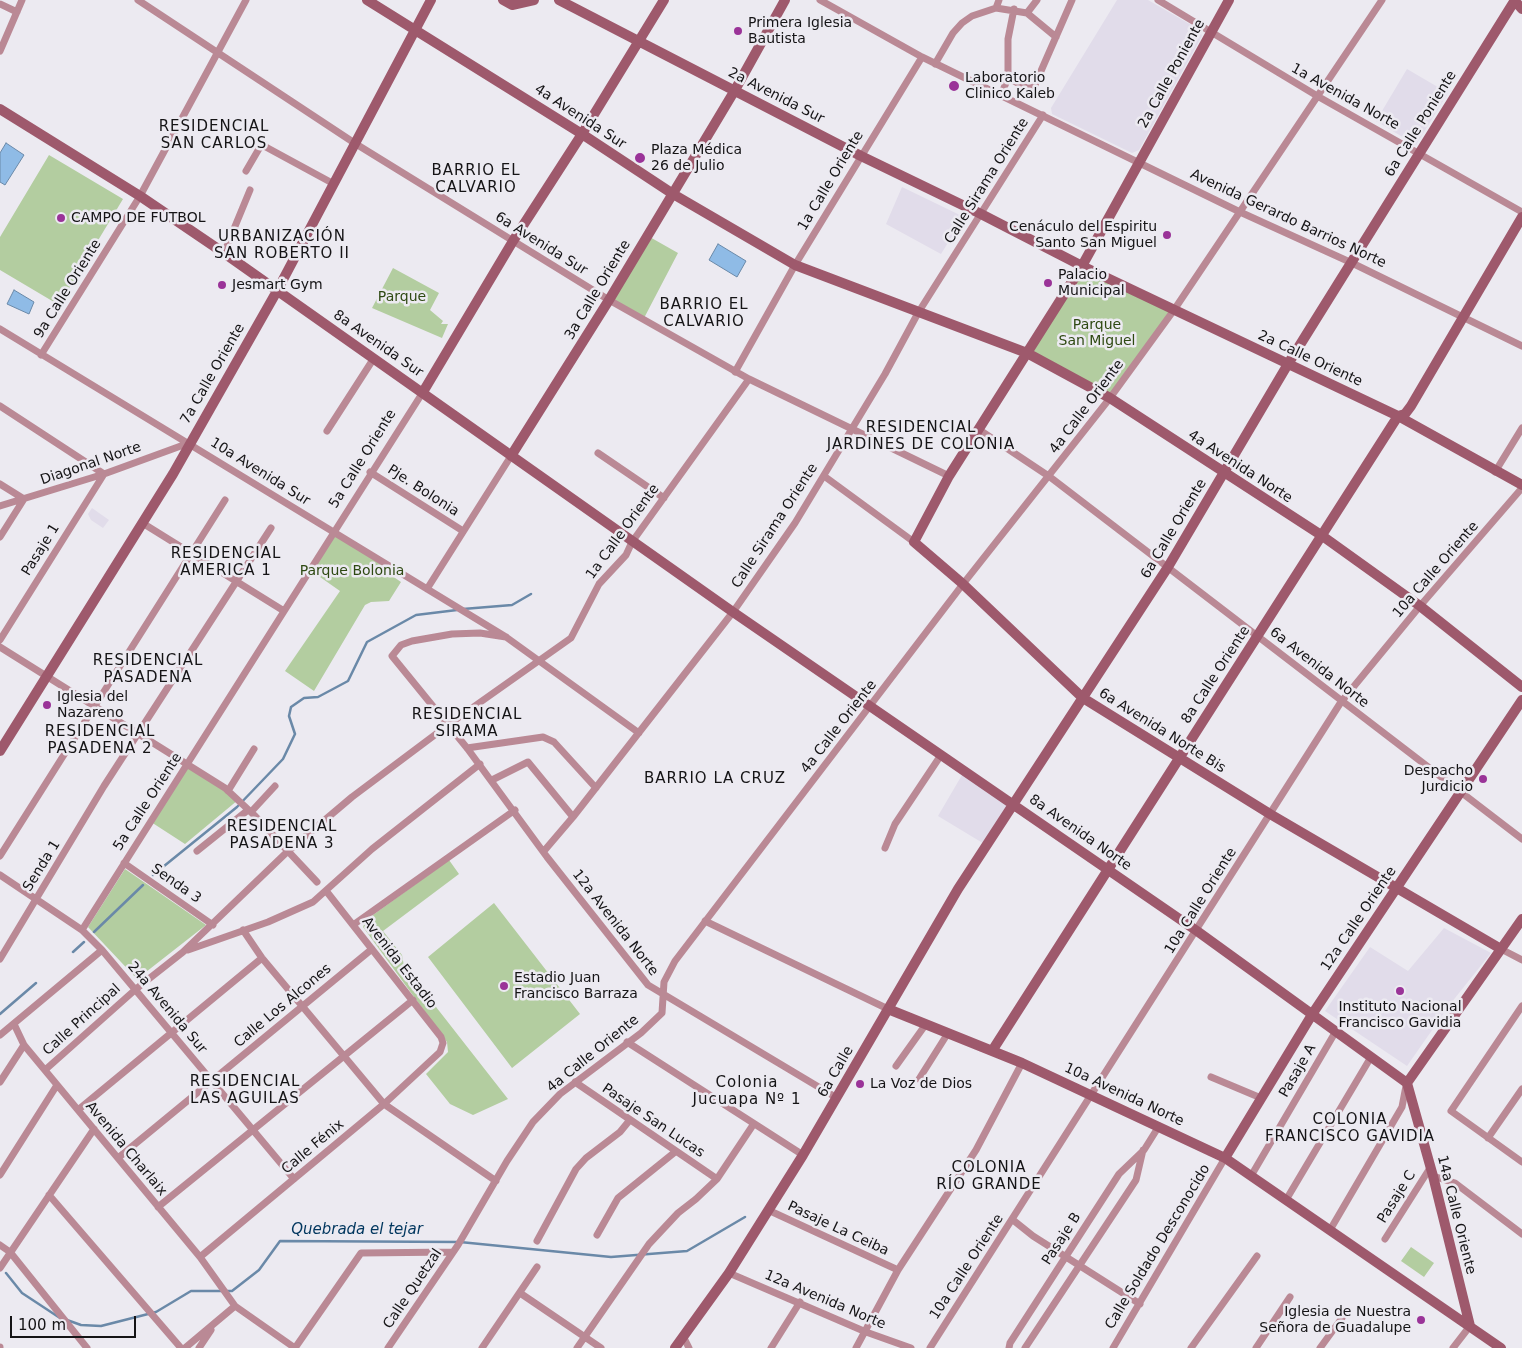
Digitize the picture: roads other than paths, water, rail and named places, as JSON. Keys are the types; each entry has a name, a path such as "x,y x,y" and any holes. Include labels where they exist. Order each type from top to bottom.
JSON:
{"street":[{"path":"0,50 22,0"},
{"name":"6a Avenida Sur","path":"138,0 356,144 609,300 735,372 949,476"},
{"name":"9a Calle Oriente","path":"42,355 140,196 246,0"},
{"name":"4a Avenida Sur","path":"367,0 582,134 673,194 794,265 918,313"},
{"name":"7a Calle Oriente","path":"0,751 144,524 277,291 431,0"},
{"path":"503,0 512,5 534,0"},
{"name":"2a Avenida Sur","path":"559,0 861,156 981,214"},
{"name":"5a Calle Oriente","path":"82,930 188,765 370,472 423,392 512,241 582,134 664,0"},
{"name":"3a Calle Oriente","path":"427,589 609,300 735,90 785,0"},
{"name":"Avenida Gerardo Barrios Norte","path":"820,0 936,64 1240,212 1352,263 1522,346"},
{"path":"1027,13 1037,0"},
{"path":"1008,78 1027,88 1034,87 1072,0"},
{"name":"1a Avenida Norte","path":"1158,0 1318,98 1419,152 1522,212"},
{"name":"2a Calle Poniente","path":"1138,162 1229,0"},
{"name":"4a Calle Oriente","path":"460,1242 533,1122 560,1094 641,1033 662,1013 664,982 675,961 964,584 1110,398 1174,310 1382,0"},
{"path":"1514,0 1522,9"},
{"name":"6a Calle Poniente","path":"1352,263 1514,0"},
{"path":"0,4 17,12"},
{"path":"936,64 953,33 962,23 972,16 998,4 1027,13 1056,37"},
{"path":"1001,95 1008,78 1008,39 1014,9"},
{"name":"1a Calle Oriente","path":"735,372 794,265 922,57"},
{"name":"8a Avenida Sur","path":"0,109 140,196 224,253 733,612"},
{"name":"Calle Sirama Oriente","path":"544,850 596,788 733,612 795,524 918,313 1043,115"},
{"path":"246,171 260,147 264,146 334,184"},
{"path":"914,542 949,476 1082,266 1138,162"},
{"path":"224,253 250,190"},
{"name":"2a Calle Oriente","path":"981,214 1082,266 1398,416 1522,487"},
{"name":"8a Calle Oriente","path":"992,1050 1398,416 1405,414 1411,406 1462,316 1522,217"},
{"name":"6a Calle Oriente","path":"1014,805 1168,567 1288,364 1352,263"},
{"name":"4a Avenida Norte","path":"918,313 1027,353 1110,398 1321,535 1420,606 1522,687"},
{"name":"10a Avenida Sur","path":"0,330 506,637 639,733"},
{"path":"327,431 374,358"},
{"name":"1a Calle Oriente","path":"183,952 287,852 352,797 448,724 573,635 599,584 624,557 632,542 749,379"},
{"path":"0,406 104,474"},
{"path":"1495,472 1522,428"},
{"name":"6a Avenida Norte","path":"978,429 1050,476 1341,702 1522,839"},
{"name":"Diagonal Norte","path":"0,506 104,474 189,443"},
{"path":"598,453 664,498"},
{"name":"Pje. Bolonia","path":"370,472 463,531"},
{"name":"Pasaje 1","path":"0,640 104,474"},
{"name":"6a Avenida Norte Bis","path":"824,476 914,542 964,584 1083,698 1180,756 1270,814 1522,960"},
{"path":"0,484 24,499 0,537"},
{"name":"10a Calle Oriente","path":"930,1348 1013,1220 1091,1094 1198,931 1341,702 1522,487"},
{"path":"0,856 225,500"},
{"path":"144,524 284,610"},
{"path":"236,582 271,528"},
{"name":"Senda 1","path":"0,959 104,786 236,582"},
{"name":"8a Avenida Norte","path":"733,612 1198,931 1407,1083"},
{"name":"12a Avenida Norte","path":"506,637 480,633 452,634 412,641 401,645 393,652 393,659 468,748 648,985 837,1098"},
{"path":"0,647 138,732 228,791 317,882"},
{"name":"12a Calle Oriente","path":"1225,1158 1313,1014 1522,700"},
{"path":"468,748 543,737 554,742 596,788"},
{"path":"228,791 254,749"},
{"path":"885,848 895,824 941,755"},
{"path":"492,780 528,762 572,817"},
{"path":"183,952 313,902 372,849 480,764"},
{"path":"197,851 275,786"},
{"name":"6a Calle","path":"675,1348 729,1273 803,1155 958,889 1014,805"},
{"path":"353,925 515,810"},
{"name":"Senda 3","path":"124,864 213,925"},
{"name":"24a Avenida Sur","path":"0,875 37,898 82,930 102,950 294,1179"},
{"name":"Avenida Estadio","path":"326,892 441,1037 443,1043 440,1052"},
{"path":"1330,1230 1402,1107 1407,1083 1522,919"},
{"name":"10a Avenida Norte","path":"705,921 888,1009 1022,1062 1225,1158 1501,1348"},
{"path":"242,930 262,958 304,1005 384,1104 496,1181"},
{"name":"Calle Los Alcones","path":"118,1158 372,949"},
{"path":"0,1035 102,950"},
{"name":"Calle Principal","path":"45,1070 136,989 183,952"},
{"path":"78,1110 262,958"},
{"path":"158,1206 413,1000"},
{"path":"1522,1006 1451,1111 1522,1162"},
{"name":"Avenida Charlaix","path":"14,1024 24,1045 200,1256 236,1306 295,1348"},
{"path":"896,1066 926,1024"},
{"name":"Pasaje A","path":"1251,1176 1336,1031"},
{"path":"919,1079 948,1033"},
{"path":"627,1042 753,1125 803,1155"},
{"path":"0,1082 24,1045"},
{"name":"Calle Fénix","path":"200,1256 384,1104 440,1052"},
{"path":"1286,1200 1371,1057"},
{"path":"856,1348 898,1270 976,1150 1022,1062"},
{"path":"1211,1076 1261,1098"},
{"name":"Pasaje San Lucas","path":"575,1082 629,1121 717,1179"},
{"name":"14a Calle Oriente","path":"1407,1083 1432,1172 1470,1326"},
{"path":"0,1175 57,1084"},
{"path":"1488,1138 1522,1089"},
{"path":"537,1241 576,1170 586,1158 620,1132 629,1121"},
{"path":"576,1348 649,1244 678,1213 717,1179 753,1125"},
{"path":"1025,1348 1136,1180 1144,1150 1158,1126"},
{"path":"0,1268 94,1129"},
{"name":"Pasaje B","path":"1009,1348 1010,1343 1119,1174 1144,1150"},
{"path":"597,1235 618,1198 675,1152"},
{"name":"Calle Soldado Desconocido","path":"1112,1348 1140,1304 1225,1158"},
{"path":"1432,1172 1455,1183 1522,1234"},
{"name":"Pasaje C","path":"1385,1239 1432,1172"},
{"path":"49,1195 181,1348"},
{"name":"Pasaje La Ceiba","path":"768,1210 898,1270"},
{"path":"1013,1220 1140,1304"},
{"name":"Calle Quetzal","path":"388,1348 460,1242"},
{"path":"0,1245 10,1252 87,1348"},
{"path":"295,1348 361,1253 453,1252"},
{"path":"1191,1348 1257,1256"},
{"path":"482,1348 537,1267"},
{"name":"12a Avenida Norte","path":"729,1273 866,1332 911,1348"},
{"path":"520,1294 600,1348"},
{"path":"1256,1348 1290,1297"},
{"path":"771,1348 800,1302"},
{"path":"185,1348 236,1306"},
{"path":"1320,1348 1342,1318"},
{"path":"200,1348 214,1326"},
{"path":"1453,1348 1470,1326"},
{"path":"683,1336 689,1348"}],"water":[{"path":"6,143 24,155 5,185 0,182 0,153"},
{"path":"718,244 746,261 737,277 709,260"},
{"path":"14,290 34,302 29,314 7,304"}],"waterway":[{"path":"463,609 512,605 531,594"},
{"path":"153,875 237,807 283,759 295,734 289,716 291,707 304,698 318,697 348,681 367,642 416,615 457,610"},
{"path":"94,932 143,885"},
{"path":"73,952 84,942"},
{"path":"0,1014 36,983"},
{"name":"Quebrada el tejar","path":"227,1291 232,1291 259,1270 280,1241 460,1242 611,1257 687,1251 745,1217"},
{"name":"Quebrada el tejar","path":"6,1273 22,1293 60,1318"},
{"name":"Quebrada el tejar","path":"67,1320 81,1325 101,1326 156,1312 191,1291 221,1291"}],"place":[{"name":"Primera Iglesia Bautista","path":"738,31"},
{"name":"Laboratorio Clinico Kaleb","path":"954,86"},
{"name":"Plaza Médica 26 de Julio","path":"640,158"},
{"name":"CAMPO DE FUTBOL","path":"61,218"},
{"name":"Cenáculo del Espiritu Santo San Miguel","path":"1167,235"},
{"name":"Palacio Municipal","path":"1048,283"},
{"name":"Jesmart Gym","path":"222,285"},
{"name":"Iglesia del Nazareno","path":"47,705"},
{"name":"Despacho Jurdicio","path":"1483,779"},
{"name":"Estadio Juan Francisco Barraza","path":"504,986"},
{"name":"Instituto Nacional Francisco Gavidia","path":"1400,991"},
{"name":"La Voz de Dios","path":"860,1084"},
{"name":"Iglesia de Nuestra Señora de Guadalupe","path":"1421,1320"}],"district":[{"name":"RESIDENCIAL SAN CARLOS","path":"214,136"},
{"name":"BARRIO EL CALVARIO","path":"476,180"},
{"name":"URBANIZACIÓN SAN ROBERTO II","path":"282,246"},
{"name":"BARRIO EL CALVARIO","path":"704,314"},
{"name":"RESIDENCIAL JARDINES DE COLONIA","path":"921,436"},
{"name":"RESIDENCIAL AMERICA 1","path":"226,562"},
{"name":"RESIDENCIAL PASADENA","path":"148,670"},
{"name":"RESIDENCIAL SIRAMA","path":"467,724"},
{"name":"RESIDENCIAL PASADENA 2","path":"100,740"},
{"name":"BARRIO LA CRUZ","path":"715,779"},
{"name":"RESIDENCIAL PASADENA 3","path":"282,836"},
{"name":"RESIDENCIAL LAS AGUILAS","path":"245,1090"},
{"name":"Colonia Jucuapa Nº 1","path":"747,1092"},
{"name":"COLONIA FRANCISCO GAVIDIA","path":"1350,1128"},
{"name":"COLONIA RÍO GRANDE","path":"989,1176"}],"park label":[{"name":"Parque","path":"402,297"},
{"name":"Parque San Miguel","path":"1097,334"},
{"name":"Parque Bolonia","path":"352,571"}]}
